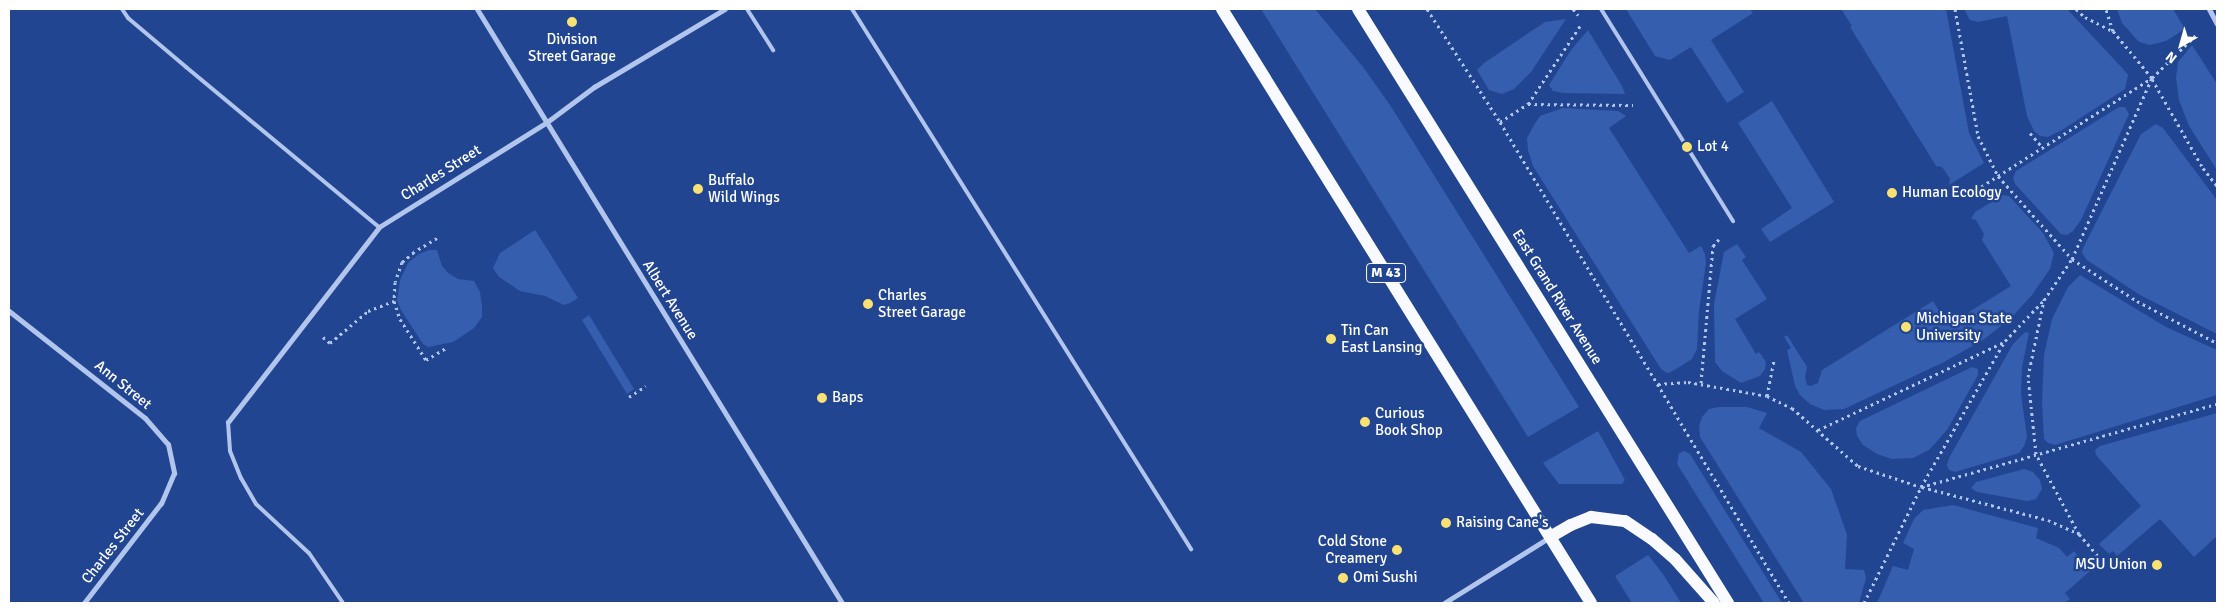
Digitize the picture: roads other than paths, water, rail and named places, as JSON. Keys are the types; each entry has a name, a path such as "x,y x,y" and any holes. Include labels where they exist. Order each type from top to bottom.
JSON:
{"main road":[{"name":"M 43","path":"1222,9 1591,603"},
{"path":"1350,9 1371,30"},
{"name":"East Grand River Avenue","path":"1358,9 1401,74 1728,603"},
{"path":"1550,537 1570,525 1591,517 1625,521 1652,539 1675,559 1714,603"}],"street":[{"name":"Albert Avenue","path":"477,9 842,603"},
{"name":"Charles Street","path":"228,422 380,228 546,122 594,87 725,9"},
{"path":"2209,9 2217,24"},
{"name":"Ann Street","path":"9,311 145,418 168,444 174,473 161,504"},
{"name":"Charles Street","path":"84,603 161,504"},
{"path":"1444,603 1550,537"}],"lane":[{"path":"122,9 128,18 380,228"},
{"path":"747,9 773,50"},
{"path":"852,9 1191,549"},
{"path":"1601,9 1733,221"},
{"path":"228,422 230,451 256,504 309,553 343,603"}],"place":[{"name":"Division Street Garage","path":"572,22"},
{"name":"Lot 4","path":"1687,147"},
{"name":"Buffalo Wild Wings","path":"698,189"},
{"name":"Human Ecology","path":"1892,193"},
{"name":"Charles Street Garage","path":"868,304"},
{"name":"Michigan State University","path":"1906,327"},
{"name":"Tin Can East Lansing","path":"1331,339"},
{"name":"Baps","path":"822,398"},
{"name":"Curious Book Shop","path":"1365,422"},
{"name":"Raising Cane's","path":"1446,523"},
{"name":"Cold Stone Creamery","path":"1397,550"},
{"name":"MSU Union","path":"2157,565"},
{"name":"Omi Sushi","path":"1343,578"}]}
